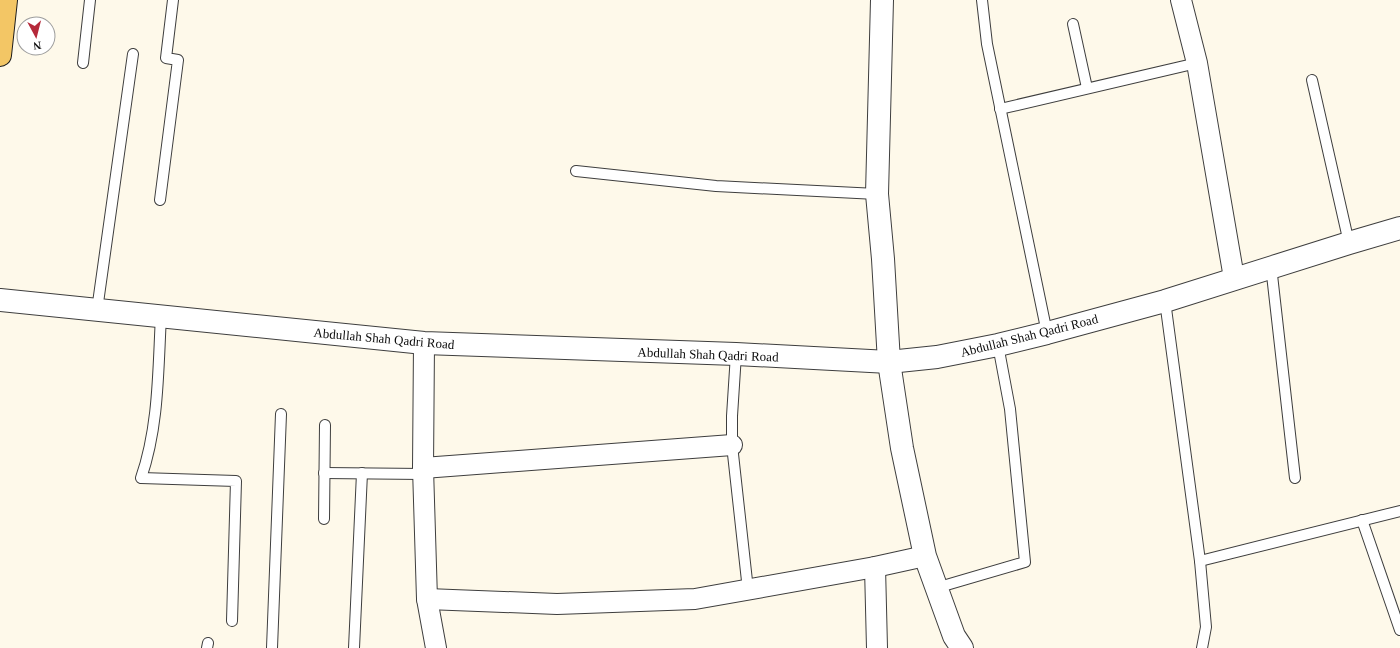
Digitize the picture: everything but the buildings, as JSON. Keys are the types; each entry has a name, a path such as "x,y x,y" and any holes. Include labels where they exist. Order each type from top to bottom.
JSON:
{"main road":[{"path":"0,54 6,0"}],"street":[{"path":"882,0 877,194 883,259 889,362 902,448 925,556 954,636 962,648"},
{"path":"1181,0 1198,62 1234,278"},
{"name":"Abdullah Shah Qadri Road","path":"0,300 424,344 736,354 889,362 937,357 998,345 1047,333 1165,301 1348,242 1400,228"},
{"path":"424,344 423,471 427,599 436,648"},
{"path":"423,471 732,445"},
{"path":"427,599 557,604 695,599 875,567 925,556"},
{"path":"875,567 876,648"}],"lane":[{"path":"83,63 90,0"},
{"path":"160,200 178,60 166,58 173,0"},
{"path":"982,0 987,44 1047,333"},
{"path":"1073,24 1087,88"},
{"path":"97,310 133,54"},
{"path":"1000,109 1198,62"},
{"path":"1312,80 1348,242"},
{"path":"576,170 716,186 877,194"},
{"path":"1271,266 1295,478"},
{"path":"1165,301 1200,562 1206,627 1202,648"},
{"path":"161,316 157,401 148,458 141,478 236,481 232,621"},
{"path":"936,588 1025,562 1010,409 998,345"},
{"path":"736,354 732,416 732,445 748,590"},
{"path":"272,648 281,414"},
{"path":"324,519 325,425"},
{"path":"324,473 423,471"},
{"path":"354,648 362,473"},
{"path":"1200,562 1400,511"},
{"path":"1362,520 1400,630"}]}
